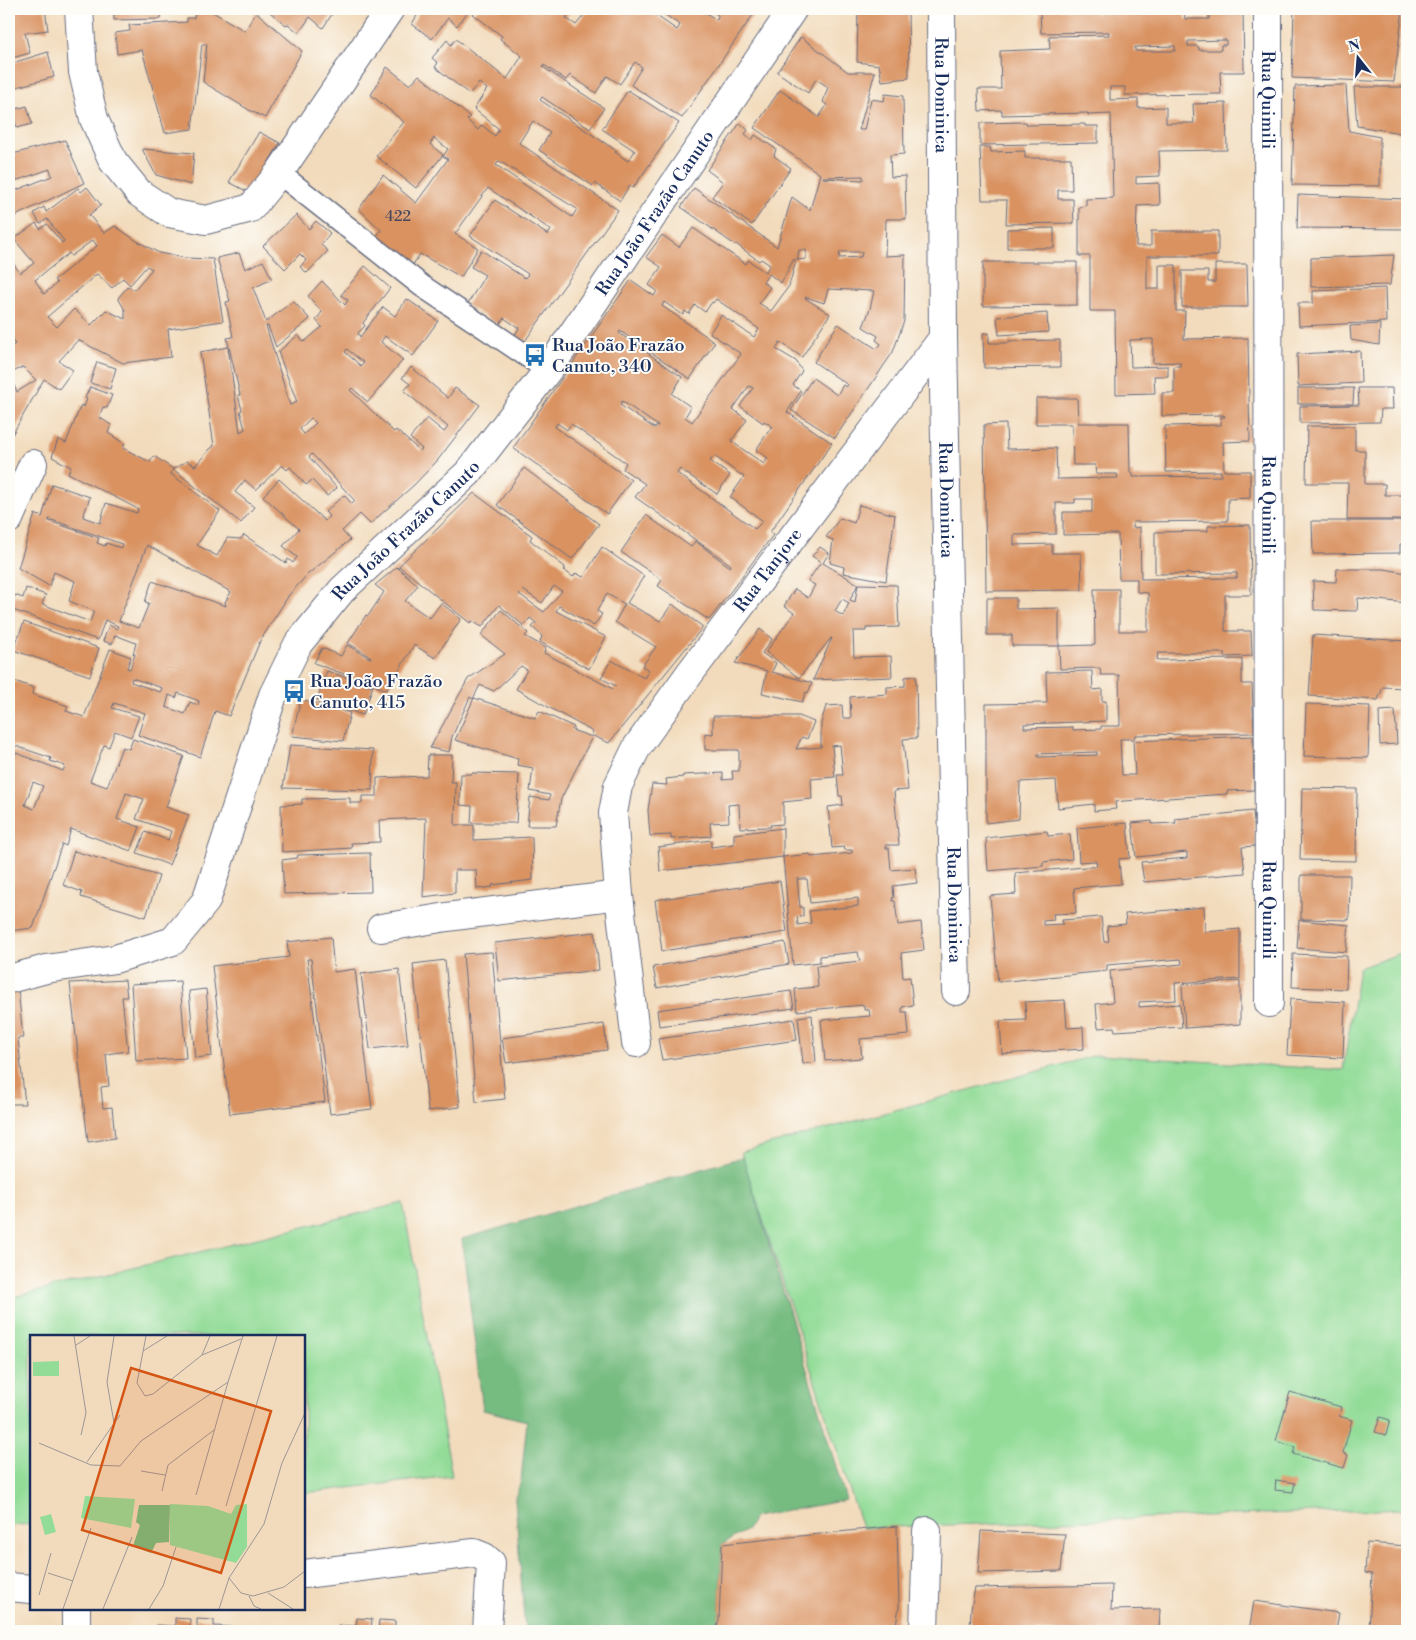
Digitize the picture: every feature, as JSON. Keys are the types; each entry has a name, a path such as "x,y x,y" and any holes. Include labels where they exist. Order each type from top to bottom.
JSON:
{"street":[{"path":"79,9 83,72 94,119 113,161 140,193 169,213 206,220 251,208 279,173 390,9"},
{"name":"Rua João Frazão Canuto","path":"9,979 46,969 115,959 173,941 206,901 273,695 298,644 342,590 468,473 548,370 793,9"},
{"name":"Rua Dominica","path":"941,9 943,338 956,991"},
{"name":"Rua Quimili","path":"1268,9 1269,1003"},
{"name":"Rua Tanjore","path":"636,1043 619,895 613,813 618,786 637,748 690,673 943,338"},
{"path":"9,519 33,464"},
{"path":"381,928 447,917 619,895"},
{"path":"924,1631 927,1531"},
{"path":"305,1574 474,1553 491,1562 487,1631"},
{"path":"9,1586 30,1589"},
{"path":"76,1610 76,1631"}],"lane":[{"path":"279,173 422,286 548,370"}],"green space":[{"path":"1407,951 1407,1509 862,1528 741,1152 1097,1055 1343,1070 1359,968"},
{"path":"743,1157 846,1500 754,1517 747,1530 722,1544 719,1621 715,1631 525,1631 515,1498 521,1481 527,1421 483,1410 462,1239"},
{"path":"403,1203 452,1476 305,1493 305,1335 30,1335 30,1524 9,1526 9,1298"}],"building":[{"path":"9,9 45,9 48,30 25,33 30,53 9,59"},
{"path":"114,9 162,9 161,19 114,20"},
{"path":"196,9 212,9 211,11 245,31 256,12 302,51 265,118 203,82 207,44 202,44 192,129 165,133 142,50 117,54 115,33 130,31 129,25 187,22 187,18 194,18"},
{"path":"266,9 331,9 334,11 323,28 310,17 299,33"},
{"path":"421,9 470,9 457,26 448,18 432,39 412,24"},
{"path":"477,9 564,9 569,13 566,18 576,25 589,9 649,9 677,30 680,25 661,12 663,9 693,9 697,11 700,9 717,20 718,15 708,9 757,9 682,118 631,85 642,67 635,62 620,84 607,76 596,93 570,75 566,80 544,65 543,67 604,108 590,129 542,97 540,100 617,151 615,152 628,161 635,151 602,129 628,90 679,123 633,188 629,186 620,201 595,183 593,186 539,150 550,133 533,121 519,143 618,210 525,341 515,335 519,328 504,318 499,325 467,305 485,275 471,267 481,250 525,278 528,274 470,236 495,200 548,235 551,230 488,188 455,234 478,248 461,277 420,254 410,269 375,239 381,230 359,209 383,175 416,203 448,159 443,156 448,149 434,138 430,144 443,155 416,188 376,156 404,122 371,95 387,67 410,85 419,75 470,117 467,120 478,130 482,125 495,136 499,129 474,109 487,89 479,83 469,94 435,67 438,63 432,58 447,40 451,45 456,39 507,79 522,56 500,39 502,36 473,14","holes":["499,161 577,209 572,217 496,165"]},
{"path":"858,9 908,9 909,78 882,81 879,65 857,62"},
{"path":"1040,9 1096,9 1096,13 1108,13 1108,9 1184,9 1185,19 1209,19 1209,9 1243,9 1244,72 1220,72 1221,94 1125,95 1125,87 1110,87 1110,100 1138,99 1138,108 1166,107 1166,123 1194,123 1193,104 1226,103 1227,150 1159,151 1160,176 1136,177 1136,184 1159,183 1160,205 1137,206 1136,246 1151,246 1151,231 1218,231 1218,256 1147,256 1147,289 1159,289 1159,265 1176,265 1176,311 1185,311 1184,339 1248,338 1250,441 1223,442 1224,471 1250,471 1250,498 1228,499 1228,521 1133,522 1133,528 1140,527 1141,579 1237,578 1237,573 1155,574 1155,532 1208,531 1208,526 1250,525 1251,595 1225,595 1225,631 1251,631 1252,656 1225,657 1225,653 1158,653 1157,660 1242,659 1242,684 1252,684 1254,733 1135,735 1134,739 1120,739 1122,775 1135,775 1133,741 1253,736 1254,790 1227,791 1227,794 1115,802 1116,809 1094,811 1094,804 1058,808 1056,780 1020,782 1019,819 986,823 986,704 1047,703 1046,672 1092,671 1093,690 1102,689 1102,701 1106,701 1106,721 1024,724 1024,728 1073,727 1073,730 1101,729 1101,726 1120,726 1119,675 1101,675 1100,668 1060,669 1059,646 1095,645 1094,589 1119,589 1119,631 1148,631 1148,593 1137,592 1137,579 1119,579 1118,534 1063,535 1063,512 1092,512 1092,499 1075,499 1075,503 1056,503 1056,534 1014,535 1014,545 1052,544 1052,553 1081,553 1082,590 986,591 984,425 1006,424 1007,449 1056,448 1057,479 1118,478 1117,474 1096,474 1095,465 1073,465 1072,424 1036,424 1036,398 1077,398 1078,423 1129,423 1130,473 1133,473 1133,477 1221,476 1221,471 1166,472 1165,426 1221,425 1221,417 1225,417 1224,415 1162,416 1162,393 1174,393 1174,366 1180,366 1180,362 1153,363 1153,339 1130,340 1131,367 1168,366 1168,376 1154,376 1155,393 1116,394 1115,311 1090,311 1090,256 1079,256 1079,207 1086,206 1086,199 1113,198 1111,114 1002,115 1002,110 979,111 978,89 1001,89 1000,51 1050,49 1049,36 1109,35 1109,32 1041,33","holes":["1226,40 1226,45 1221,45 1221,50 1199,50 1198,46 1188,46 1188,41","1175,46 1175,51 1135,51 1135,47","1097,752 1097,755 1038,757 1038,754"]},
{"path":"1294,9 1403,9 1394,82 1292,78"},
{"path":"801,37 848,72 875,72 859,130 864,130 871,99 884,101 885,94 903,96 904,154 890,155 891,177 905,176 906,219 886,219 885,256 905,255 904,321 893,352 835,438 791,410 813,378 837,395 843,385 846,387 848,385 814,362 838,324 877,349 881,344 876,340 878,336 863,327 874,291 828,289 824,303 805,298 830,314 802,357 780,342 776,349 796,361 802,371 793,385 801,391 787,412 832,443 770,532 773,535 709,620 658,586 662,580 621,552 646,515 691,547 695,541 730,567 731,565 635,497 645,484 623,469 626,463 571,424 567,430 557,423 555,427 631,480 607,514 513,448 631,280 654,296 657,291 649,285 661,267 646,257 662,235 679,247 693,228 746,264 748,260 765,272 770,265 761,259 759,261 681,207 694,188 777,247 792,197 810,210 820,174 754,128 780,90 819,117 827,105 823,102 828,87 816,79 808,93 777,72","holes":["863,176 863,180 823,177","799,250 806,250 806,259 797,260","840,252 862,252 861,257 839,258","794,259 796,261 789,286 771,311 759,303 770,287 763,282 769,274 781,283","716,299 759,329 754,337 721,315 710,333 741,354 692,422 685,417 691,407 672,394 682,377 619,333 620,331 690,379 715,342 662,306 664,302 683,315 685,311 689,314 695,305 705,312","749,386 753,388 740,406 763,423 764,421 772,426 756,450 768,458 764,464 731,441 747,420 733,409","622,401 658,426 654,428 620,405","714,456 744,477 730,497 763,521 755,529 677,473 680,469 717,494 730,475 710,461"]},
{"path":"48,52 54,77 9,89 9,64"},
{"path":"1346,85 1349,131 1380,137 1380,186 1292,185 1295,86"},
{"path":"1354,87 1407,87 1407,134 1357,126"},
{"path":"27,106 32,124 17,128 12,110"},
{"path":"1026,122 1027,125 1085,124 1085,126 1098,126 1098,143 980,145 980,123"},
{"path":"740,123 748,130 745,134 752,140 755,135 776,149 774,156 791,168 752,225 712,197 723,182 707,170"},
{"path":"259,132 280,143 250,193 229,182"},
{"path":"65,140 84,183 9,219 9,193 52,176 50,169 9,183 9,155"},
{"path":"980,147 990,147 991,152 1025,151 1025,158 1071,158 1072,190 1058,190 1058,199 1073,199 1074,223 1006,224 1007,200 982,200"},
{"path":"142,149 194,153 191,185 156,175"},
{"path":"87,187 101,205 89,215 104,233 115,226 159,253 185,258 213,259 223,321 168,329 171,357 123,363 78,340 59,361 73,370 59,389 44,379 9,440 9,374 9,348 15,344 9,336 9,257 20,273 34,263 14,239 36,223 40,229 47,224 62,243 64,241 47,219 40,224 34,213 44,207 46,212 78,188 81,192","holes":["93,240 97,246 54,280 57,283 44,294 35,280 69,253 71,256","147,266 152,269 134,290 128,286 118,298 125,310 125,319 106,310 91,325 74,309 57,327 47,317 97,274 112,288 123,278 130,285","23,367 36,380 17,392 9,374"]},
{"path":"1298,195 1407,199 1407,229 1297,228"},
{"path":"296,215 309,229 316,221 330,233 321,245 328,251 307,273 300,267 306,260 300,254 285,269 263,246"},
{"path":"1054,228 1054,248 1007,248 1007,229"},
{"path":"239,253 245,269 263,261 272,279 253,288 266,322 293,301 310,319 276,347 268,326 266,326 290,405 297,402 278,352 298,335 304,342 322,327 316,320 322,312 308,296 322,281 345,305 348,300 341,295 365,266 390,288 363,323 365,326 358,333 360,337 383,307 395,316 407,299 438,321 413,356 385,336 381,342 403,360 368,402 352,388 350,390 394,432 396,430 420,451 422,449 410,438 427,418 444,432 448,427 404,391 410,384 402,378 411,367 448,398 455,388 480,405 437,461 414,485 370,524 360,514 342,531 350,540 308,574 289,595 260,641 229,716 215,711 200,757 138,735 145,713 114,703 112,708 139,716 131,737 115,731 109,747 104,745 90,781 107,787 122,747 129,749 133,739 184,756 166,807 189,815 169,865 137,853 145,832 168,840 171,831 136,819 144,799 126,793 117,819 140,827 131,851 71,829 66,846 62,844 33,928 9,931 9,679 34,688 32,694 68,706 66,711 84,717 110,649 131,657 127,668 130,669 136,643 115,635 112,644 103,641 109,625 117,629 118,626 105,620 98,640 10,609 15,595 23,598 26,588 46,595 42,604 90,622 94,611 69,601 75,581 54,572 49,586 18,568 35,514 42,517 52,484 90,497 83,517 100,523 106,503 137,513 138,509 68,473 71,467 52,457 58,439 66,443 81,405 84,407 87,399 85,398 90,387 112,395 107,408 103,407 99,417 111,425 108,433 125,444 123,448 150,462 154,456 173,469 187,461 195,466 214,446 200,352 228,347 240,432 245,429 240,411 242,410 238,395 240,395 227,338 233,337 226,302 230,301 217,258","holes":["347,349 364,363 361,366 345,352","311,418 316,423 304,434 300,429","312,454 355,501 352,504 344,495 325,512 329,516 325,521 279,479 263,496 299,529 283,546 297,557 293,563 288,559 286,563 244,535 241,539 227,538 217,556 197,545 220,511 171,474 173,469 241,523 254,507 235,492 245,480 256,490 282,465 287,470 290,467 306,485 312,480 327,496 337,488 309,457","49,519 122,544 121,548 106,543 105,546 97,543 99,538 49,521","147,545 231,592 225,602 226,606 152,581 145,602 149,603 139,628 119,621","132,678 162,688 160,692 131,682","178,693 199,701 198,705 190,702 185,714 166,707 169,695 176,698","13,745 51,758 50,761 65,766 63,771 11,751","33,782 43,786 34,809 25,805"]},
{"path":"1394,255 1390,285 1311,287 1311,258"},
{"path":"983,262 1077,262 1077,305 983,306"},
{"path":"1215,264 1247,264 1248,307 1182,307 1182,271 1208,271 1208,282 1215,282"},
{"path":"1385,288 1386,322 1299,326 1298,303 1313,303 1313,291"},
{"path":"1047,313 1048,332 999,335 997,317"},
{"path":"1380,324 1379,345 1351,340 1350,326"},
{"path":"983,333 989,333 989,343 1060,340 1060,367 984,368"},
{"path":"1360,351 1361,383 1298,386 1297,354"},
{"path":"97,362 116,368 110,389 90,383"},
{"path":"1298,388 1354,388 1353,404 1298,404"},
{"path":"1358,388 1392,388 1393,409 1381,409 1380,422 1300,423 1300,406 1359,405"},
{"path":"1307,426 1355,426 1355,450 1365,450 1365,484 1385,484 1385,495 1407,495 1407,520 1347,520 1348,483 1306,483"},
{"path":"524,468 599,524 572,559 497,505"},
{"path":"474,493 532,536 530,540 565,567 564,570 573,577 576,573 583,577 602,547 644,576 627,603 660,621 672,604 703,627 609,743 591,735 593,732 516,689 527,670 521,666 494,691 480,685 473,699 470,697 452,737 449,752 430,748 468,679 505,654 481,635 501,610 528,633 525,636 546,648 544,653 613,689 616,686 601,678 611,660 644,678 649,670 642,666 656,647 615,622 625,604 607,594 597,611 602,614 594,626 559,606 556,611 606,637 589,669 540,642 542,636 532,627 536,623 530,618 524,626 499,605 482,627 472,621 470,623 399,566","holes":["554,586 562,591 544,612 519,594 523,590 542,603"]},
{"path":"859,505 895,515 886,581 843,573 844,567 830,563 833,540 826,537 840,518 854,523"},
{"path":"1312,521 1407,521 1407,544 1400,544 1400,553 1313,554"},
{"path":"820,547 829,553 823,563 858,584 897,585 899,627 866,628 866,631 853,631 854,657 891,656 892,677 813,680 832,638 799,678 766,652 794,613 784,606 795,589 808,598 815,585 808,581 821,562 812,556","holes":["858,584 855,602 850,600","842,599 849,603 843,616 835,611"]},
{"path":"397,567 418,585 405,601 430,618 441,603 461,619 435,658 414,645 387,690 314,663 322,648 341,656 347,645 371,657 348,643 384,592 375,585"},
{"path":"1337,569 1384,569 1407,573 1407,603 1358,598 1357,611 1314,610 1313,581 1336,582"},
{"path":"987,598 1016,598 1016,609 1059,608 1059,646 1012,646 1012,635 987,635"},
{"path":"24,622 99,648 90,676 13,650"},
{"path":"760,629 772,639 762,653 776,663 772,672 812,683 802,702 762,693 767,671 735,663"},
{"path":"1313,635 1407,641 1406,688 1383,687 1378,700 1309,696"},
{"path":"327,671 373,686 363,715 317,700"},
{"path":"916,676 917,738 903,739 908,790 894,791 899,845 886,845 886,848 889,848 891,870 915,868 917,883 893,886 894,898 892,898 895,901 898,925 921,922 924,950 901,953 903,978 910,977 913,1005 902,1007 902,1012 907,1012 909,1035 860,1039 862,1058 825,1061 821,1020 870,1016 869,1010 864,1010 864,1005 797,1011 795,989 818,987 816,966 860,961 858,952 820,956 820,962 793,965 783,857 810,854 811,857 852,853 852,850 845,850 844,847 832,848 828,807 843,805 842,796 839,796 837,775 843,775 840,745 832,746 835,777 811,779 812,799 783,802 783,824 770,825 771,827 740,828 739,804 728,805 729,822 710,823 711,836 671,839 671,835 650,836 648,810 652,784 667,785 666,779 683,777 683,775 723,773 723,780 733,779 732,771 739,771 739,750 705,750 705,733 713,734 713,716 799,716 814,722 807,739 802,737 796,749 821,747 821,723 826,706 842,705 843,718 851,718 850,697 887,694 887,687 905,686 905,677","holes":["797,879 807,879 810,903 858,898 858,906 809,911 811,923 798,925 797,917 803,916 803,907 800,907"]},
{"path":"474,698 535,718 539,711 574,727 572,730 592,737 561,799 556,826 527,826 530,797 549,800 550,795 530,791 533,768 517,765 518,759 455,740"},
{"path":"301,699 350,713 343,741 292,736"},
{"path":"1306,704 1370,706 1368,758 1304,756"},
{"path":"1395,710 1397,744 1380,745 1379,711"},
{"path":"290,745 373,750 372,790 283,788"},
{"path":"428,755 452,755 451,782 456,782 455,825 474,825 474,840 532,837 533,880 492,885 493,887 477,889 476,870 455,870 455,893 423,897 426,818 379,820 380,842 351,843 352,848 282,852 281,805 302,804 302,799 350,798 350,803 362,803 362,796 377,796 377,778 427,776"},
{"path":"461,774 519,774 516,823 471,823 472,806 460,805"},
{"path":"1302,788 1357,789 1356,861 1300,860"},
{"path":"1253,811 1256,846 1242,847 1245,873 1144,882 1141,862 1187,858 1187,852 1136,857 1132,823 1152,821 1152,824 1176,823 1175,819"},
{"path":"1127,823 1130,858 1119,859 1121,884 1074,888 1076,913 1053,914 1054,920 1043,921 1043,925 1063,924 1062,920 1101,917 1104,942 1109,941 1107,926 1126,924 1125,914 1204,907 1205,932 1240,929 1240,979 1175,983 1176,1000 1139,1002 1139,1007 1180,1004 1182,1027 1115,1031 1114,1027 1098,1028 1096,1004 1113,1002 1110,971 1182,964 1181,959 1107,965 1107,971 998,982 990,896 1016,894 1015,873 1097,866 1096,861 1079,862 1077,828"},
{"path":"783,828 783,857 660,871 658,847 711,840 711,847 734,844 734,834"},
{"path":"1047,831 1048,836 1070,834 1072,859 1043,862 1043,866 988,871 986,838"},
{"path":"74,851 159,876 146,917 81,897 82,892 63,885"},
{"path":"370,853 371,892 284,894 282,860 297,858 298,855"},
{"path":"1301,875 1350,875 1349,920 1301,919"},
{"path":"780,881 787,932 662,951 655,900"},
{"path":"1299,920 1349,925 1346,952 1297,948"},
{"path":"595,932 599,970 499,981 495,943"},
{"path":"331,937 334,972 355,969 372,1109 330,1114 311,959 307,959 325,1102 230,1114 212,966 289,957 287,942"},
{"path":"785,942 789,964 657,988 653,967"},
{"path":"492,952 505,1099 476,1102 463,954"},
{"path":"1293,954 1347,956 1346,989 1292,987"},
{"path":"445,960 460,1107 428,1111 413,964"},
{"path":"399,969 408,1045 370,1049 361,974"},
{"path":"125,980 127,997 122,997 128,1051 106,1054 109,1086 101,1087 103,1108 112,1107 115,1138 88,1142 70,983"},
{"path":"180,981 186,1058 136,1061 131,984"},
{"path":"1240,981 1240,1024 1185,1028 1182,985"},
{"path":"18,988 23,1038 18,1038 25,1104 9,1104 9,990"},
{"path":"206,989 212,1056 195,1058 189,991"},
{"path":"791,991 794,1008 659,1026 657,1010"},
{"path":"1290,999 1345,1002 1343,1058 1287,1055"},
{"path":"1065,1000 1067,1028 1083,1027 1084,1049 1002,1054 1000,1021 1026,1020 1025,1002"},
{"path":"812,1015 816,1062 803,1064 798,1017"},
{"path":"794,1019 797,1040 662,1060 658,1039"},
{"path":"604,1024 607,1050 506,1063 502,1038"},
{"path":"1290,1392 1341,1407 1339,1416 1352,1420 1343,1453 1348,1455 1344,1468 1293,1454 1295,1447 1276,1441"},
{"path":"1380,1417 1390,1420 1386,1435 1375,1432"},
{"path":"1276,1480 1295,1483 1293,1492 1275,1490"},
{"path":"897,1526 899,1607 895,1631 715,1631 719,1621 722,1544"},
{"path":"981,1531 1065,1534 1061,1571 978,1573"},
{"path":"1367,1543 1407,1546 1407,1631 1369,1631 1372,1574 1365,1573"},
{"path":"1112,1585 1111,1610 1160,1609 1159,1631 970,1631 971,1609 975,1588"},
{"path":"1254,1601 1339,1613 1336,1631 1249,1631"},
{"path":"175,1618 190,1619 190,1631 156,1631 156,1625 175,1626"},
{"path":"357,1618 372,1619 371,1631 337,1631 338,1625 356,1626"},
{"path":"197,1619 214,1620 214,1626 231,1627 231,1631 197,1631"},
{"path":"379,1620 395,1621 395,1627 412,1628 412,1631 378,1631"}],"place":[{"name":"Rua João Frazão Canuto, 340","path":"535,355"},
{"name":"Rua João Frazão Canuto, 415","path":"294,691"}]}
